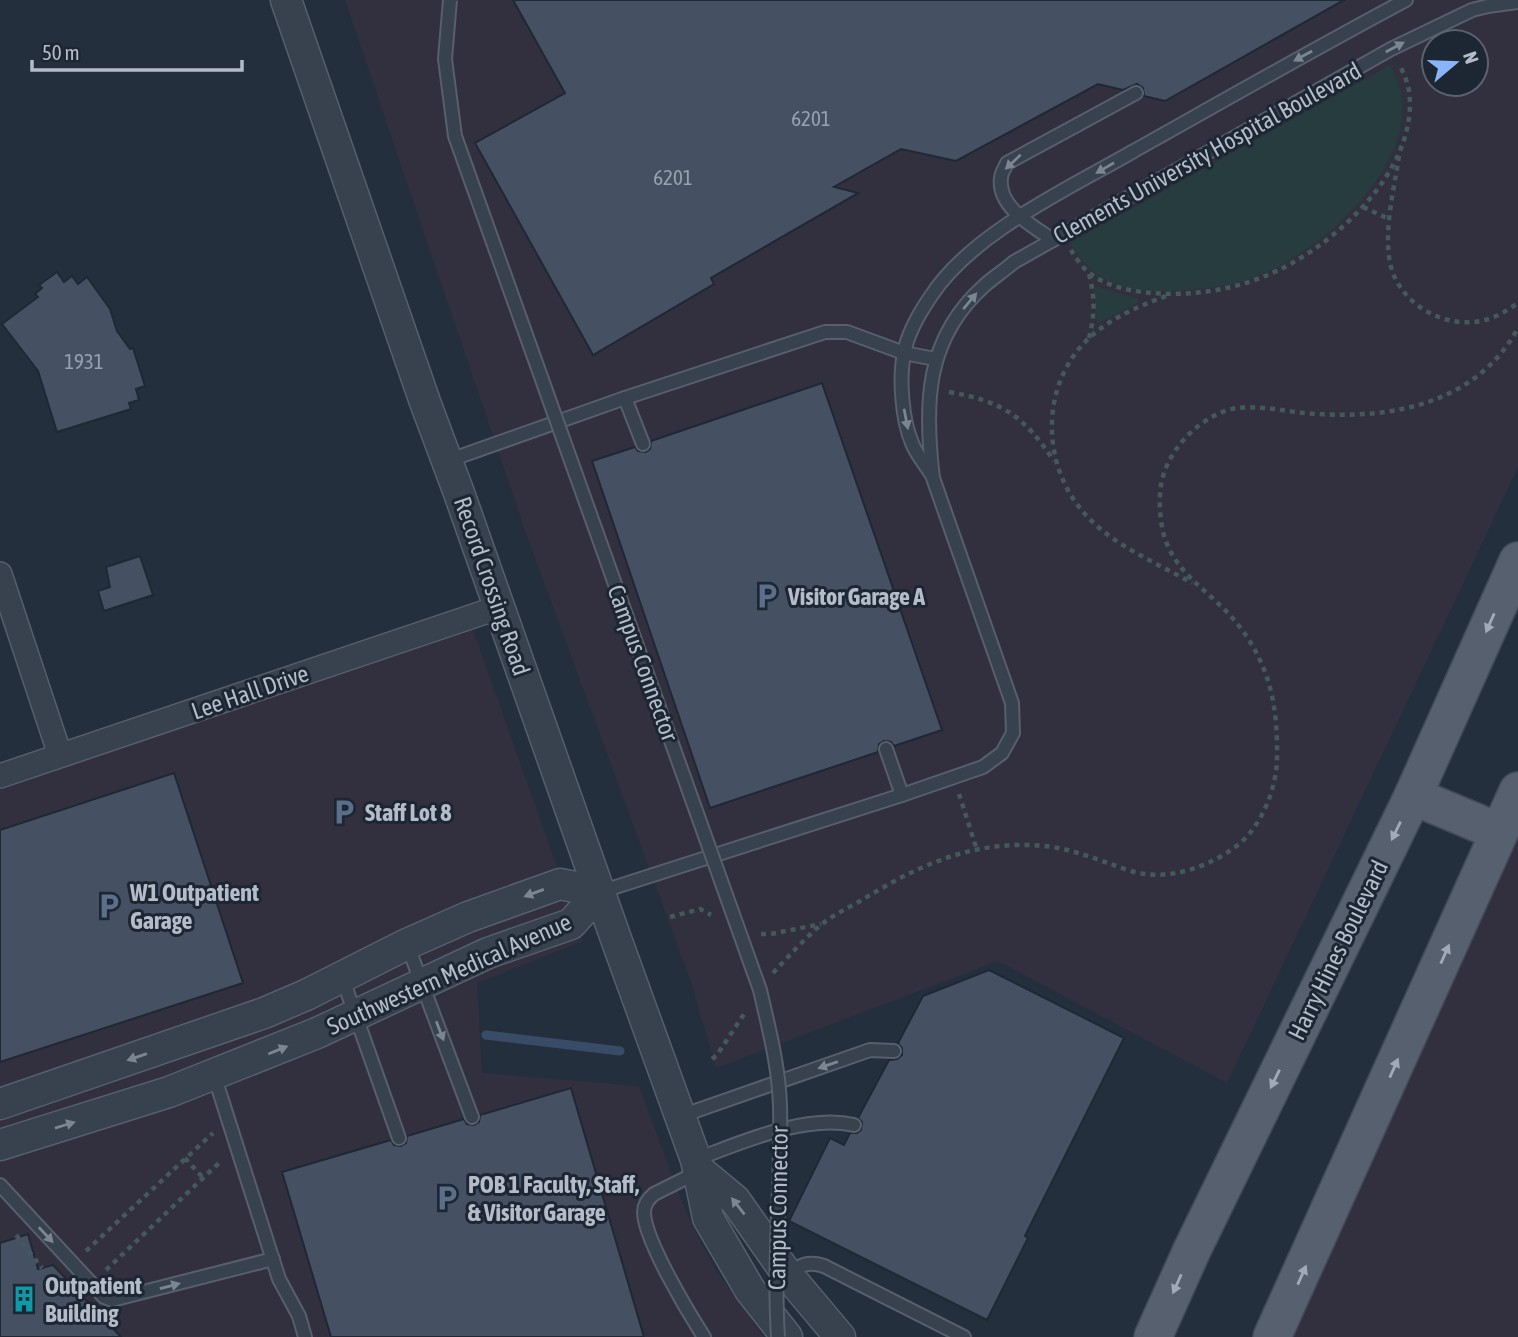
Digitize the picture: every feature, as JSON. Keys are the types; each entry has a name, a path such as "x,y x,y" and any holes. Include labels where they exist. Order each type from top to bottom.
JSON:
{"main road":[{"name":"Harry Hines Boulevard","path":"1153,1337 1192,1250 1413,796 1518,561"},
{"path":"1272,1337 1518,791"},
{"path":"1413,796 1499,832"}],"street":[{"name":"Record Crossing Road","path":"286,0 347,180 698,1165 708,1218 750,1290 787,1337"},
{"path":"0,574 60,755"},
{"name":"Lee Hall Drive","path":"0,776 500,607"},
{"name":"Southwestern Medical Avenue","path":"0,1104 264,1013 468,917 560,884 600,892"},
{"name":"Southwestern Medical Avenue","path":"0,1145 169,1092 214,1075 356,1015 488,953 571,924 600,892"},
{"path":"202,1035 214,1075"},
{"path":"698,1165 735,1200 786,1274 839,1337"}],"lane":[{"name":"Campus Connector","path":"450,0 445,59 455,136 760,990 776,1057 780,1106 776,1304 778,1337"},
{"name":"Clements University Hospital Boulevard","path":"904,353 931,296 952,269 972,251 1020,217 1250,85 1406,0"},
{"name":"Clements University Hospital Boulevard","path":"935,359 964,308 984,286 1014,262 1059,242 1391,49 1472,10 1518,2"},
{"path":"1059,242 1020,217 1009,205 1000,177 1007,163 1136,93"},
{"path":"447,461 625,398 825,332 847,332 904,353 935,359 929,400 933,478"},
{"path":"600,892 953,778 983,767 1002,753 1013,733 1012,703 933,478 912,443 904,416 904,353"},
{"path":"625,398 643,444"},
{"path":"886,749 902,795"},
{"path":"407,944 472,1117"},
{"path":"342,976 399,1138"},
{"path":"680,1116 870,1050 894,1051"},
{"path":"214,1075 279,1279 299,1317 305,1337"},
{"path":"704,1337 681,1301 654,1245 643,1213 647,1199 734,1145 809,1123 839,1122 854,1125"},
{"path":"0,1185 91,1284 104,1297 112,1300 273,1259"},
{"path":"786,1274 801,1264 815,1263 824,1266 964,1337"}],"path":[{"path":"1059,242 1089,273 1110,285 1139,292 1170,295 1238,286 1293,264 1338,232 1363,207 1391,168 1407,130 1411,105 1409,88 1398,62"},
{"path":"1400,148 1389,219 1389,260 1405,294 1415,304 1450,321 1484,320 1518,303"},
{"path":"1363,207 1389,219"},
{"path":"1089,273 1094,305 1089,338"},
{"path":"1170,295 1117,317 1079,348 1065,371 1054,399 1052,434 1056,464 1063,483 1085,514 1115,539 1199,587"},
{"path":"771,976 823,923 867,896 918,867 977,850 1025,845 1060,847 1134,872 1173,874 1210,863 1242,842 1264,810 1276,774 1278,722 1270,681 1239,625 1177,564 1163,535 1159,503 1164,471 1180,443 1203,422 1233,409 1265,406 1317,414 1381,413 1407,410 1433,402 1478,375 1497,357 1518,328"},
{"path":"940,391 977,397 1018,418 1037,435 1056,464"},
{"path":"953,778 977,850"},
{"path":"712,1059 748,1007"},
{"path":"73,1264 213,1132"},
{"path":"185,1158 204,1179"},
{"path":"91,1284 222,1162"},
{"path":"9,1226 42,1268"}],"shaded area":[{"path":"345,0 1518,0 1518,467 1227,1083 998,961 716,1068 690,979 528,539"},
{"path":"473,630 583,941 477,983 482,1073 639,1086 687,1215 717,1272 764,1337 0,1337 0,788"},
{"path":"1518,827 1518,1337 1284,1337"}],"green space":[{"path":"1390,65 1401,96 1400,127 1389,159 1370,189 1346,216 1290,260 1263,274 1231,284 1174,291 1142,290 1127,288 1101,277 1079,257 1070,243"},
{"path":"1097,287 1138,299 1138,303 1099,323 1094,289"}],"building":[{"path":"513,0 1344,0 1165,101 1144,96 1143,88 1137,84 1123,90 1098,84 956,161 901,149 834,187 858,193 711,278 714,284 593,355 475,143 565,93"},
{"path":"57,272 64,282 72,276 78,284 87,277 110,309 117,331 130,349 133,348 145,386 136,389 139,400 129,403 131,409 57,432 38,371 2,324 38,297 35,294 42,288 39,285"},
{"name":"Visitor Garage A","path":"822,383 942,730 894,746 891,742 884,741 879,744 878,752 710,808 592,461 635,447 638,451 646,452 650,449 651,441"},
{"path":"140,556 153,595 104,611 98,591 110,587 106,567"},
{"name":"W1 Outpatient Garage","path":"174,773 243,983 0,1062 0,830"},
{"path":"989,970 1124,1038 1025,1236 1028,1238 987,1320 789,1221 830,1138 844,1145 850,1133 861,1130 862,1122 858,1118 889,1060 902,1055 902,1048 898,1043 923,996"},
{"name":"POB 1 Faculty, Staff, & Visitor Garage","path":"571,1088 644,1337 331,1337 282,1172 391,1140 394,1145 401,1146 406,1143 407,1136 464,1119 467,1124 474,1125 479,1122 480,1115"},
{"name":"Outpatient Building","path":"28,1234 38,1269 53,1265 121,1337 0,1337 0,1243"}],"waterway":[{"path":"486,1035 620,1051"}],"place":[{"name":"Visitor Garage A","path":"767,596"},
{"name":"Staff Lot 8","path":"344,812"},
{"name":"W1 Outpatient Garage","path":"109,906"},
{"name":"POB 1 Faculty, Staff, & Visitor Garage","path":"447,1198"},
{"name":"Outpatient Building","path":"24,1299"}]}
